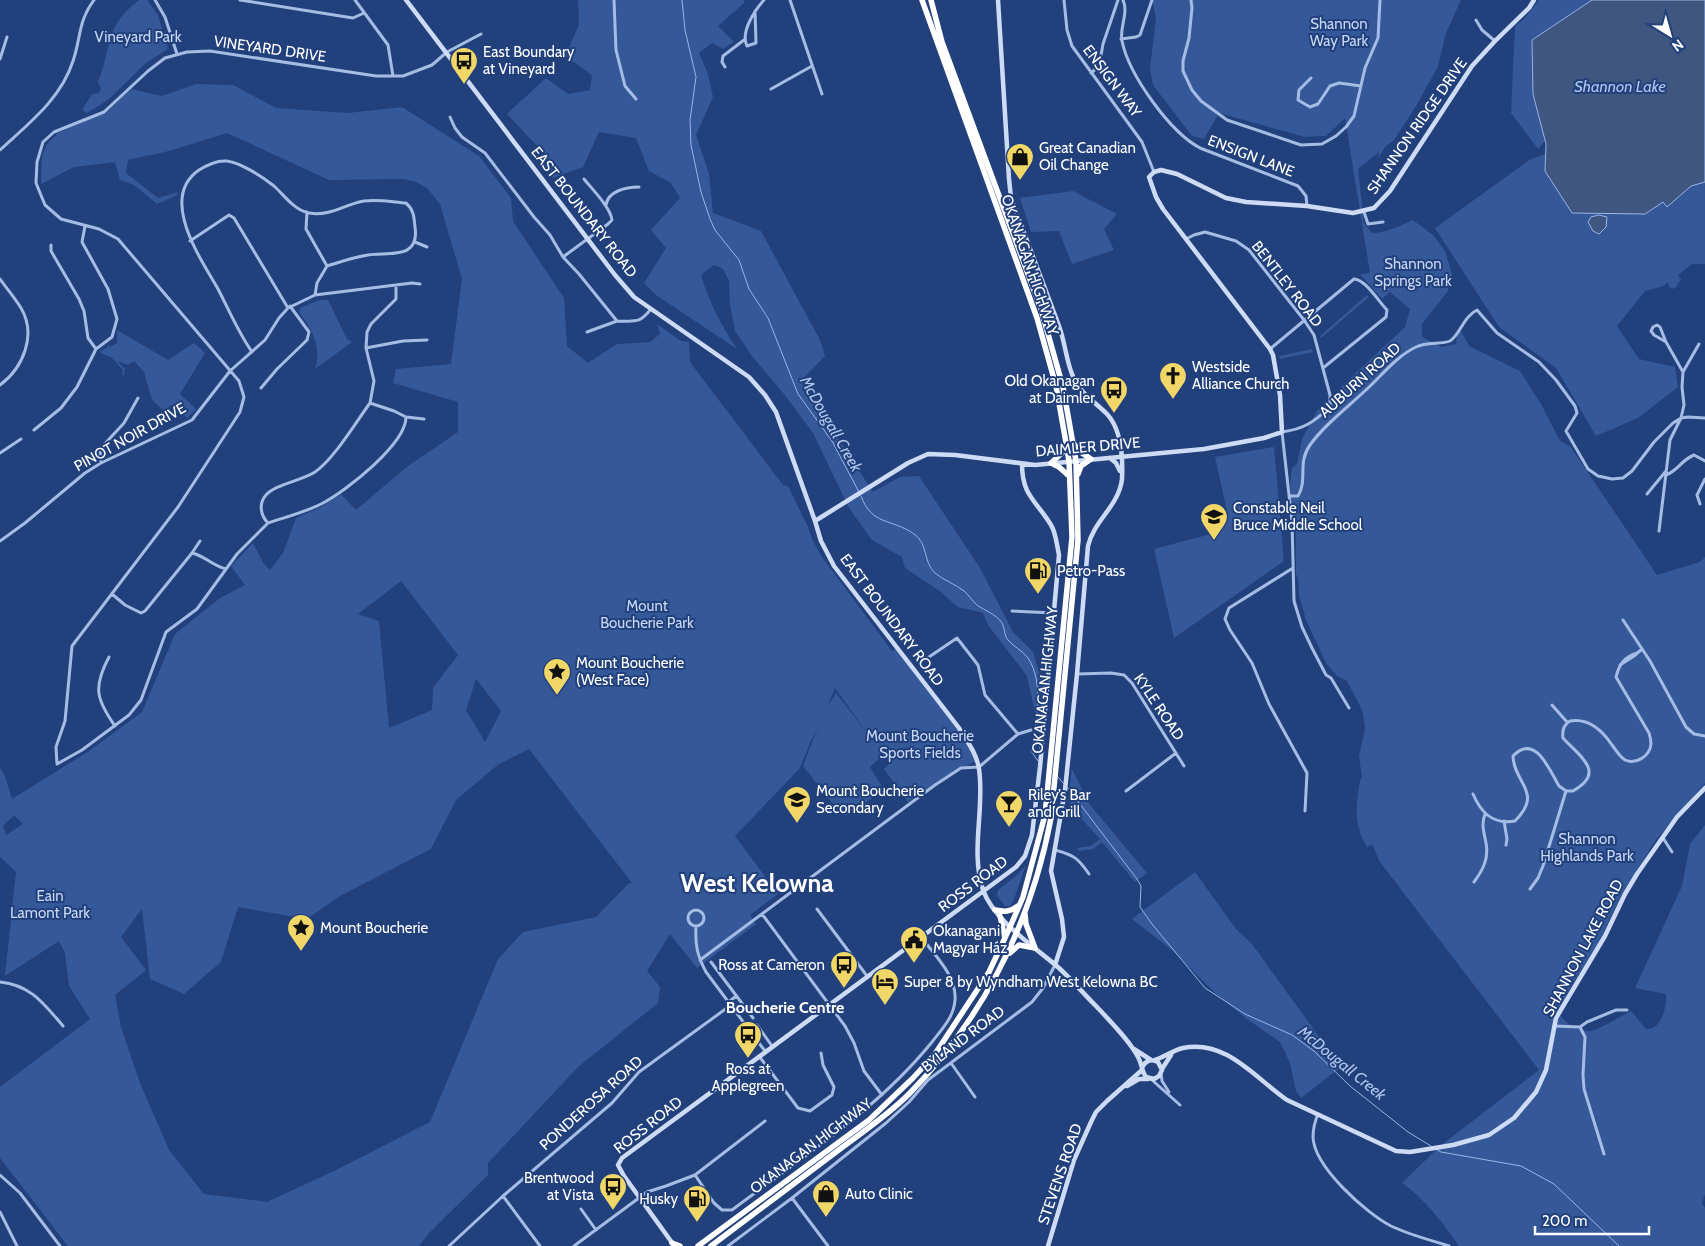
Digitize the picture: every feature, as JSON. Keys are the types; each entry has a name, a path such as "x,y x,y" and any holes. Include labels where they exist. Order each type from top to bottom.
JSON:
{"highway":[{"name":"OKANAGAN HIGHWAY","path":"711,1246 878,1120 908,1094 944,1053 974,1014 1017,933 1043,857 1051,818 1052,773 1072,537 1069,461 1056,386 1037,318 922,0"},
{"name":"OKANAGAN HIGHWAY","path":"698,1246 868,1120 913,1078 935,1054 989,972 1005,938 1020,905 1036,854 1045,815 1052,773 1078,540 1076,461 1063,388 1041,309 946,51 931,0"},
{"path":"1065,438 1062,453 1051,463 1060,467 1069,476"},
{"path":"1072,442 1082,453 1091,459 1081,466 1076,479"},
{"path":"995,910 1012,911 1020,905"},
{"path":"1025,911 1026,924 1035,948"},
{"path":"1000,916 1005,938"},
{"path":"1003,962 1019,945 1035,948"},
{"path":"673,1245 680,1246"}],"street":[{"path":"0,150 53,99 63,84 73,61 81,23 94,0"},
{"path":"154,0 165,17 177,54"},
{"path":"240,0 353,18 364,13"},
{"path":"354,0 388,44 393,76"},
{"path":"614,0 616,50 626,86 636,99"},
{"path":"755,11 756,43 747,46 744,40 745,32 755,11 764,0"},
{"path":"790,0 822,94"},
{"name":"BYLAND ROAD","path":"728,1246 886,1123 909,1102 928,1080 1032,1002 1043,988 1055,964 1064,938 1062,919 1052,877 1065,784 1077,674 1088,546 1092,531 1116,498 1122,475 1122,457 1117,428 1113,421 1077,385 1072,374 1060,329 1011,198 998,0"},
{"name":"ENSIGN WAY","path":"1064,0 1067,30 1072,46 1142,142 1149,155 1154,172"},
{"path":"1091,73 1100,61 1103,44 1118,0"},
{"name":"ENSIGN LANE","path":"1123,0 1126,6 1122,39 1127,58 1138,78 1170,123 1188,142 1217,156 1298,186 1306,196 1307,206"},
{"path":"1122,39 1140,35 1152,0"},
{"path":"1191,0 1189,38 1183,61 1183,71 1192,90 1201,101 1227,120 1301,145 1322,144 1336,136 1354,116 1364,68 1378,38 1380,0"},
{"name":"SHANNON RIDGE DRIVE","path":"1154,172 1161,170 1177,174 1226,198 1246,202 1307,206 1352,213 1364,212 1374,208 1388,195 1472,66 1518,20 1534,0"},
{"name":"EAST BOUNDARY ROAD","path":"409,1 615,276 634,296 749,377 765,394 776,412 815,520 820,541 834,566 959,728 972,748 979,767"},
{"path":"1476,20 1482,30 1495,41"},
{"name":"VINEYARD DRIVE","path":"115,726 82,750 57,764 56,747 65,721 72,646 178,507 240,412 244,397 239,381 118,240 99,228 61,219 45,205 36,183 37,162 43,142 54,132 104,112 148,71 165,58 177,54 210,51 376,76 403,76 432,65 447,52 481,34"},
{"path":"0,59 7,36"},
{"path":"726,67 722,62 723,56 744,40"},
{"path":"772,89 812,66"},
{"path":"1311,78 1299,90 1298,100 1310,107 1318,104 1330,86 1339,83 1361,86"},
{"path":"450,117 462,137 485,153 550,235 563,257 617,321"},
{"path":"252,352 240,335 218,290 190,241 182,204 184,188 196,172 204,166 216,162 226,161 239,164 272,184 294,206 307,212 326,214 364,201 406,203 413,211 417,235 415,242 406,251 368,255 327,266 317,283 315,295"},
{"path":"1154,172 1149,178 1156,197 1273,354 1280,395 1282,432 1290,496 1294,601 1302,627 1326,675 1331,678 1349,708"},
{"path":"563,257 612,220 612,215 606,206 584,179"},
{"path":"606,206 608,197 613,193 631,187 639,187"},
{"path":"307,212 306,229 327,266"},
{"path":"1364,212 1368,224 1383,222"},
{"path":"190,241 229,215 234,218 289,307 309,332 307,340 277,369 262,388"},
{"path":"34,430 61,408 72,394 96,349 112,337 117,319 108,289 82,242 85,226"},
{"name":"BENTLEY ROAD","path":"1186,239 1205,232 1236,241 1250,250 1314,335 1330,395"},
{"path":"415,242 427,247"},
{"path":"51,245 51,252 84,311 88,338 96,349"},
{"path":"0,279 22,309 28,340 19,366 0,385"},
{"path":"1270,350 1354,279 1358,279 1364,282 1387,310 1386,317 1323,368"},
{"name":"PINOT NOIR DRIVE","path":"0,541 25,523 77,479 101,463 192,420 230,371 265,340 279,318 289,307 315,295 396,285 420,284"},
{"path":"268,523 262,517 264,496 272,490 315,472 337,449 370,402 374,381 366,348 367,332 371,324 396,299 396,285"},
{"path":"587,332 617,321 638,321 643,319 651,309"},
{"name":"AUBURN ROAD","path":"1290,496 1298,496 1302,490 1303,459 1309,446 1321,432 1395,361 1416,347 1430,342 1447,342 1451,340 1456,336 1461,325 1477,310 1497,334 1539,362 1556,380 1577,413 1566,431 1588,469 1598,476 1612,479 1623,478 1632,471 1654,442 1681,418"},
{"path":"1666,342 1654,335 1651,331 1653,327 1657,325 1660,327 1683,372"},
{"path":"366,348 402,341 427,340"},
{"path":"1659,531 1670,440 1681,418 1684,405 1683,372 1699,344"},
{"name":"DAIMLER DRIVE","path":"815,520 908,463 928,454 955,455 1035,465 1204,449 1298,430 1319,418 1330,407 1330,395"},
{"path":"101,463 100,449 124,423 138,398"},
{"path":"370,402 394,410 406,417 424,418"},
{"path":"109,658 102,670 98,683 99,698 103,709 115,726 129,715 142,700 166,632 197,609 237,554 268,523 323,503 348,487 396,441 406,424 406,417"},
{"path":"1681,418 1705,418"},
{"path":"0,453 21,439"},
{"path":"1666,475 1674,472 1684,460 1694,454 1705,461"},
{"path":"1109,458 1116,463 1122,475"},
{"name":"ROSS ROAD","path":"673,1245 624,1176 618,1165 622,1158 766,1050 1016,868 1027,852 1032,835 1041,761 1059,555 1052,527 1026,489 1022,474 1022,464"},
{"path":"1646,494 1666,470"},
{"path":"1700,504 1697,495 1705,479"},
{"path":"112,594 125,605 141,613 145,611 200,541"},
{"path":"192,553 201,555 220,568 226,569"},
{"path":"1294,568 1229,608 1225,619 1252,663 1269,704 1307,773 1304,810"},
{"path":"1012,611 1055,613"},
{"path":"1623,620 1650,661 1686,727 1694,734 1705,736"},
{"path":"926,659 957,638 978,665 985,695 1018,734"},
{"path":"1567,722 1582,721 1597,727 1622,758 1628,761 1638,761 1644,756 1650,750 1651,742 1643,722 1616,677 1620,666 1627,658 1642,649"},
{"name":"KYLE ROAD","path":"1077,674 1124,675 1132,683 1184,766"},
{"path":"1552,705 1567,722"},
{"path":"1473,794 1479,807 1485,814 1501,822 1515,821 1527,804 1528,796 1513,763 1513,756 1518,751 1529,749 1534,750 1540,755 1559,786 1566,791 1574,791 1585,784 1589,772 1588,765 1585,759 1563,738 1562,732 1567,722"},
{"path":"700,960 953,772 962,768 979,767 1018,734 1031,730"},
{"path":"1126,791 1176,752"},
{"path":"979,767 977,855 984,892 995,910 1010,927 1055,964 1098,1008 1130,1045 1140,1060 1144,1075 1173,1097"},
{"name":"SHANNON LAKE ROAD","path":"1153,1060 1181,1048 1198,1046 1214,1049 1250,1069 1272,1090 1287,1100 1396,1151 1410,1152 1452,1146 1489,1135 1514,1118 1536,1092 1546,1070 1556,1018 1605,936 1625,894 1677,817 1705,788"},
{"path":"1530,889 1538,878 1566,791"},
{"path":"1474,882 1484,865 1487,854 1487,844 1482,828 1485,814"},
{"path":"1504,821 1506,845"},
{"path":"1663,838 1672,852"},
{"path":"1055,850 1070,854 1078,859 1089,874"},
{"path":"817,908 867,976"},
{"path":"697,910 702,912 704,916 702,924 696,926 691,925 688,918 691,911 697,910"},
{"path":"762,914 845,1026 854,1043 864,1071 882,1095"},
{"path":"696,926 695,944 706,972 766,1050"},
{"path":"695,1175 714,1203 722,1210 732,1210 848,1124 882,1095 927,1048 946,1023 953,1010 955,995 952,981 922,938"},
{"path":"711,962 753,1018"},
{"path":"0,982 15,983 31,993 63,1026"},
{"name":"PONDEROSA ROAD","path":"449,1246 503,1196 612,1103 639,1072 730,1004 736,996"},
{"path":"1554,1026 1580,1027 1587,1022 1616,1010 1628,1010"},
{"path":"757,1025 772,1046"},
{"path":"1580,1027 1585,1037 1584,1089 1604,1154"},
{"path":"1130,1045 1143,1056 1160,1064 1162,1081 1180,1105"},
{"path":"1150,1079 1157,1078 1166,1061 1174,1052"},
{"path":"759,1056 798,1108 810,1112 832,1095 834,1087 823,1065 821,1053"},
{"path":"1142,1069 1145,1062 1153,1060"},
{"path":"951,1063 974,1097"},
{"name":"STEVENS ROAD","path":"1048,1246 1074,1160 1096,1112 1142,1069"},
{"name":"STEVENS ROAD","path":"1119,1091 1139,1079 1150,1079"},
{"path":"1318,1114 1313,1137 1315,1148 1336,1180 1352,1197 1372,1214 1392,1226 1449,1246"},
{"path":"574,1246 648,1192 695,1175 765,1121"},
{"path":"0,1175 20,1193 60,1246"},
{"path":"503,1196 540,1246"},
{"path":"792,1198 828,1246"},
{"path":"581,1209 596,1230"},
{"path":"0,1212 18,1246"}],"green space":[{"name":"Vineyard Park","path":"139,0 147,0 158,15 168,49 146,63 108,100 87,113 82,110 92,94 99,93 101,89 98,82 114,28 128,10"},
{"path":"578,0 743,0 745,2 718,26 734,42 723,49 712,43 699,53 708,74 713,97 696,135 709,174 713,213 761,231 820,340 825,356 801,381 873,492 900,477 919,476 980,568 1013,632 1033,652 1043,685 1038,726 1027,676 988,625 983,613 958,607 941,592 905,568 902,557 872,540 849,508 813,433 752,356 735,331 730,305 729,281 723,269 714,265 701,275 716,313 737,349 656,295 644,283 666,248 651,230 680,198 671,183 649,171 636,138 599,132 583,167 553,178 540,149 507,114 546,78 568,94 590,90 592,75 565,56 579,25"},
{"path":"1152,0 1461,0 1446,33 1438,66 1418,103 1394,140 1385,147 1379,157 1379,152 1358,169 1363,222 1372,233 1377,233 1413,220 1434,236 1445,251 1452,274 1448,291 1422,324 1422,337 1441,347 1456,344 1457,333 1461,331 1469,346 1520,371 1541,404 1560,441 1570,446 1657,575 1700,562 1705,557 1705,783 1655,841 1623,892 1597,946 1569,990 1559,1014 1573,1027 1586,1031 1599,1028 1631,1011 1646,1029 1656,1026 1660,1022 1666,1005 1666,994 1635,988 1682,886 1690,844 1705,825 1705,1194 1702,1203 1705,1208 1705,1246 1459,1246 1426,1204 1402,1183 1440,1146 1539,1070 1380,862 1372,844 1367,847 1359,830 1357,815 1360,780 1362,778 1359,756 1365,729 1363,712 1347,681 1337,676 1326,663 1306,620 1299,595 1296,574 1296,524 1292,518 1290,482 1292,468 1297,464 1302,439 1318,409 1326,404 1345,383 1405,327 1410,309 1390,292 1382,299 1360,274 1370,273 1345,118 1326,136 1305,137 1219,113 1204,139 1192,136 1153,85 1150,69 1156,18"},
{"path":"1539,0 1592,0 1532,40 1533,94 1545,141 1538,149 1511,113 1515,26 1524,19"},
{"path":"196,84 233,85 276,108 348,113 402,107 479,156 511,198 513,221 564,298 567,346 588,363 617,344 650,342 660,334 657,324 681,341 689,342 690,362 783,485 788,486 822,557 892,651 898,646 960,728 976,761 935,783 908,802 884,769 890,763 883,755 870,767 884,790 846,816 832,803 803,766 818,727 800,768 735,836 778,894 750,915 756,924 697,968 670,934 647,971 660,987 658,1003 578,1067 488,1163 488,1175 430,1232 419,1246 68,1246 0,1158 0,1087 90,1019 69,986 65,953 59,941 5,976 16,872 0,857 0,768 5,776 12,799 89,751 142,712 175,634 220,598 245,585 231,566 253,543 264,564 270,570 283,553 296,518 321,507 341,494 356,510 408,466 458,432 458,402 393,383 396,369 451,364 462,279 440,204 427,188 416,182 404,179 329,180 227,133 169,151 128,160 126,173 158,198 178,192 177,195 157,204 134,185 120,180 115,162 74,167 41,184 42,156 47,144 58,133 108,111 131,89 162,96","holes":["401,581 458,655 433,688 432,710 389,728 379,621 358,614","476,679 501,711 485,742 466,710","835,688 868,734 836,693 827,707","529,749 632,883 629,883 596,917 523,932 498,959 430,1122 338,1169 267,1202 204,1194 169,1150 140,1083 121,1027 115,995 146,970 121,937 142,909 150,979 184,994 221,962 238,907 307,919 340,896 431,849 456,800 499,764","14,815 23,824 6,835 3,826"]},
{"path":"1546,154 1545,171 1663,202 1667,207 1691,186 1705,182 1705,264 1692,264 1678,275 1681,279 1673,289 1668,286 1669,282 1663,286 1645,291 1617,326 1639,359 1675,367 1678,387 1638,418 1596,436 1556,368 1499,327 1435,228 1531,159"},
{"path":"1073,191 1117,214 1104,229 1114,250 1072,264 1059,231 1031,232 1020,198"},
{"name":"Shannon Springs Park","path":"1367,295 1369,297 1321,338 1320,336"},
{"path":"320,300 328,300 347,339 352,342 315,369 317,361 316,346 312,332 299,312 300,308"},
{"path":"117,330 168,360 194,343 205,353 180,394 196,409 187,418 172,405 163,410 152,400 144,372 134,361 128,365 117,361 125,369 124,376 122,375 123,370 112,358 99,352 107,348 108,345 110,347 117,343"},
{"path":"1312,349 1313,352 1280,359 1279,356"},
{"name":"Constable Neil Bruce Middle School","path":"1274,447 1284,561 1174,638 1154,549 1211,534 1228,516 1215,457"},
{"path":"1072,769 1090,805 1147,873 1135,882 1102,842 1093,849 1079,851 1077,848 1091,846 1100,839 1077,814 1068,800"},
{"path":"1026,865 1013,902 1010,906 1005,906 997,896 998,890 1016,876"},
{"path":"1195,872 1236,929 1252,944 1341,1067 1301,1098 1296,1091 1290,1063 1280,1042 1215,993 1173,951 1132,919"}],"water":[{"name":"Shannon Lake","path":"1592,0 1705,0 1705,182 1691,186 1667,207 1663,202 1645,214 1572,213 1545,171 1546,144 1533,94 1532,40"},
{"path":"1599,215 1607,217 1606,227 1599,234 1593,231 1588,222 1591,217"}],"waterway":[{"name":"McDougall Creek","path":"682,0 685,30 696,77 690,120 691,145 701,192 710,219 715,230 739,260 749,289 768,318 798,394 832,441 859,492"},
{"name":"McDougall Creek","path":"861,496 865,506 877,517 914,534 924,547 931,569 964,591 977,605 997,617 1004,627 1008,640 1028,658 1033,668 1038,691 1037,716 1031,751 1038,761"},
{"name":"McDougall Creek","path":"1057,776 1064,784"},
{"name":"McDougall Creek","path":"1067,787 1137,879 1141,886 1140,907 1205,988 1245,1014 1292,1035 1314,1051 1350,1086 1408,1132 1431,1146"},
{"name":"McDougall Creek","path":"1436,1149 1441,1152 1521,1166 1554,1184 1619,1246"}],"place":[{"name":"East Boundary at Vineyard","path":"464,85"},
{"name":"Great Canadian Oil Change","path":"1020,181"},
{"name":"Westside Alliance Church","path":"1173,400"},
{"name":"Old Okanagan at Daimler","path":"1114,414"},
{"name":"Constable Neil Bruce Middle School","path":"1214,541"},
{"name":"Petro-Pass","path":"1038,595"},
{"name":"Mount Boucherie (West Face)","path":"557,696"},
{"name":"Mount Boucherie Secondary","path":"797,824"},
{"name":"Riley’s Bar and Grill","path":"1009,828"},
{"name":"Mount Boucherie","path":"301,952"},
{"name":"Okanagani Magyar Ház","path":"914,964"},
{"name":"Ross at Cameron","path":"844,989"},
{"name":"Super 8 by Wyndham West Kelowna BC","path":"885,1006"},
{"name":"Ross at Applegreen","path":"748,1059"},
{"name":"Brentwood at Vista","path":"613,1211"},
{"name":"Auto Clinic","path":"826,1218"},
{"name":"Husky","path":"697,1223"}],"district":[{"name":"West Kelowna","path":"757,883"},
{"name":"Boucherie Centre","path":"785,1007"}],"park label":[{"name":"Shannon Way Park","path":"1339,32"},
{"name":"Mount Boucherie Park","path":"647,614"},
{"name":"Mount Boucherie Sports Fields","path":"920,744"},
{"name":"Shannon Highlands Park","path":"1587,848"},
{"name":"Eain Lamont Park","path":"50,904"}]}
